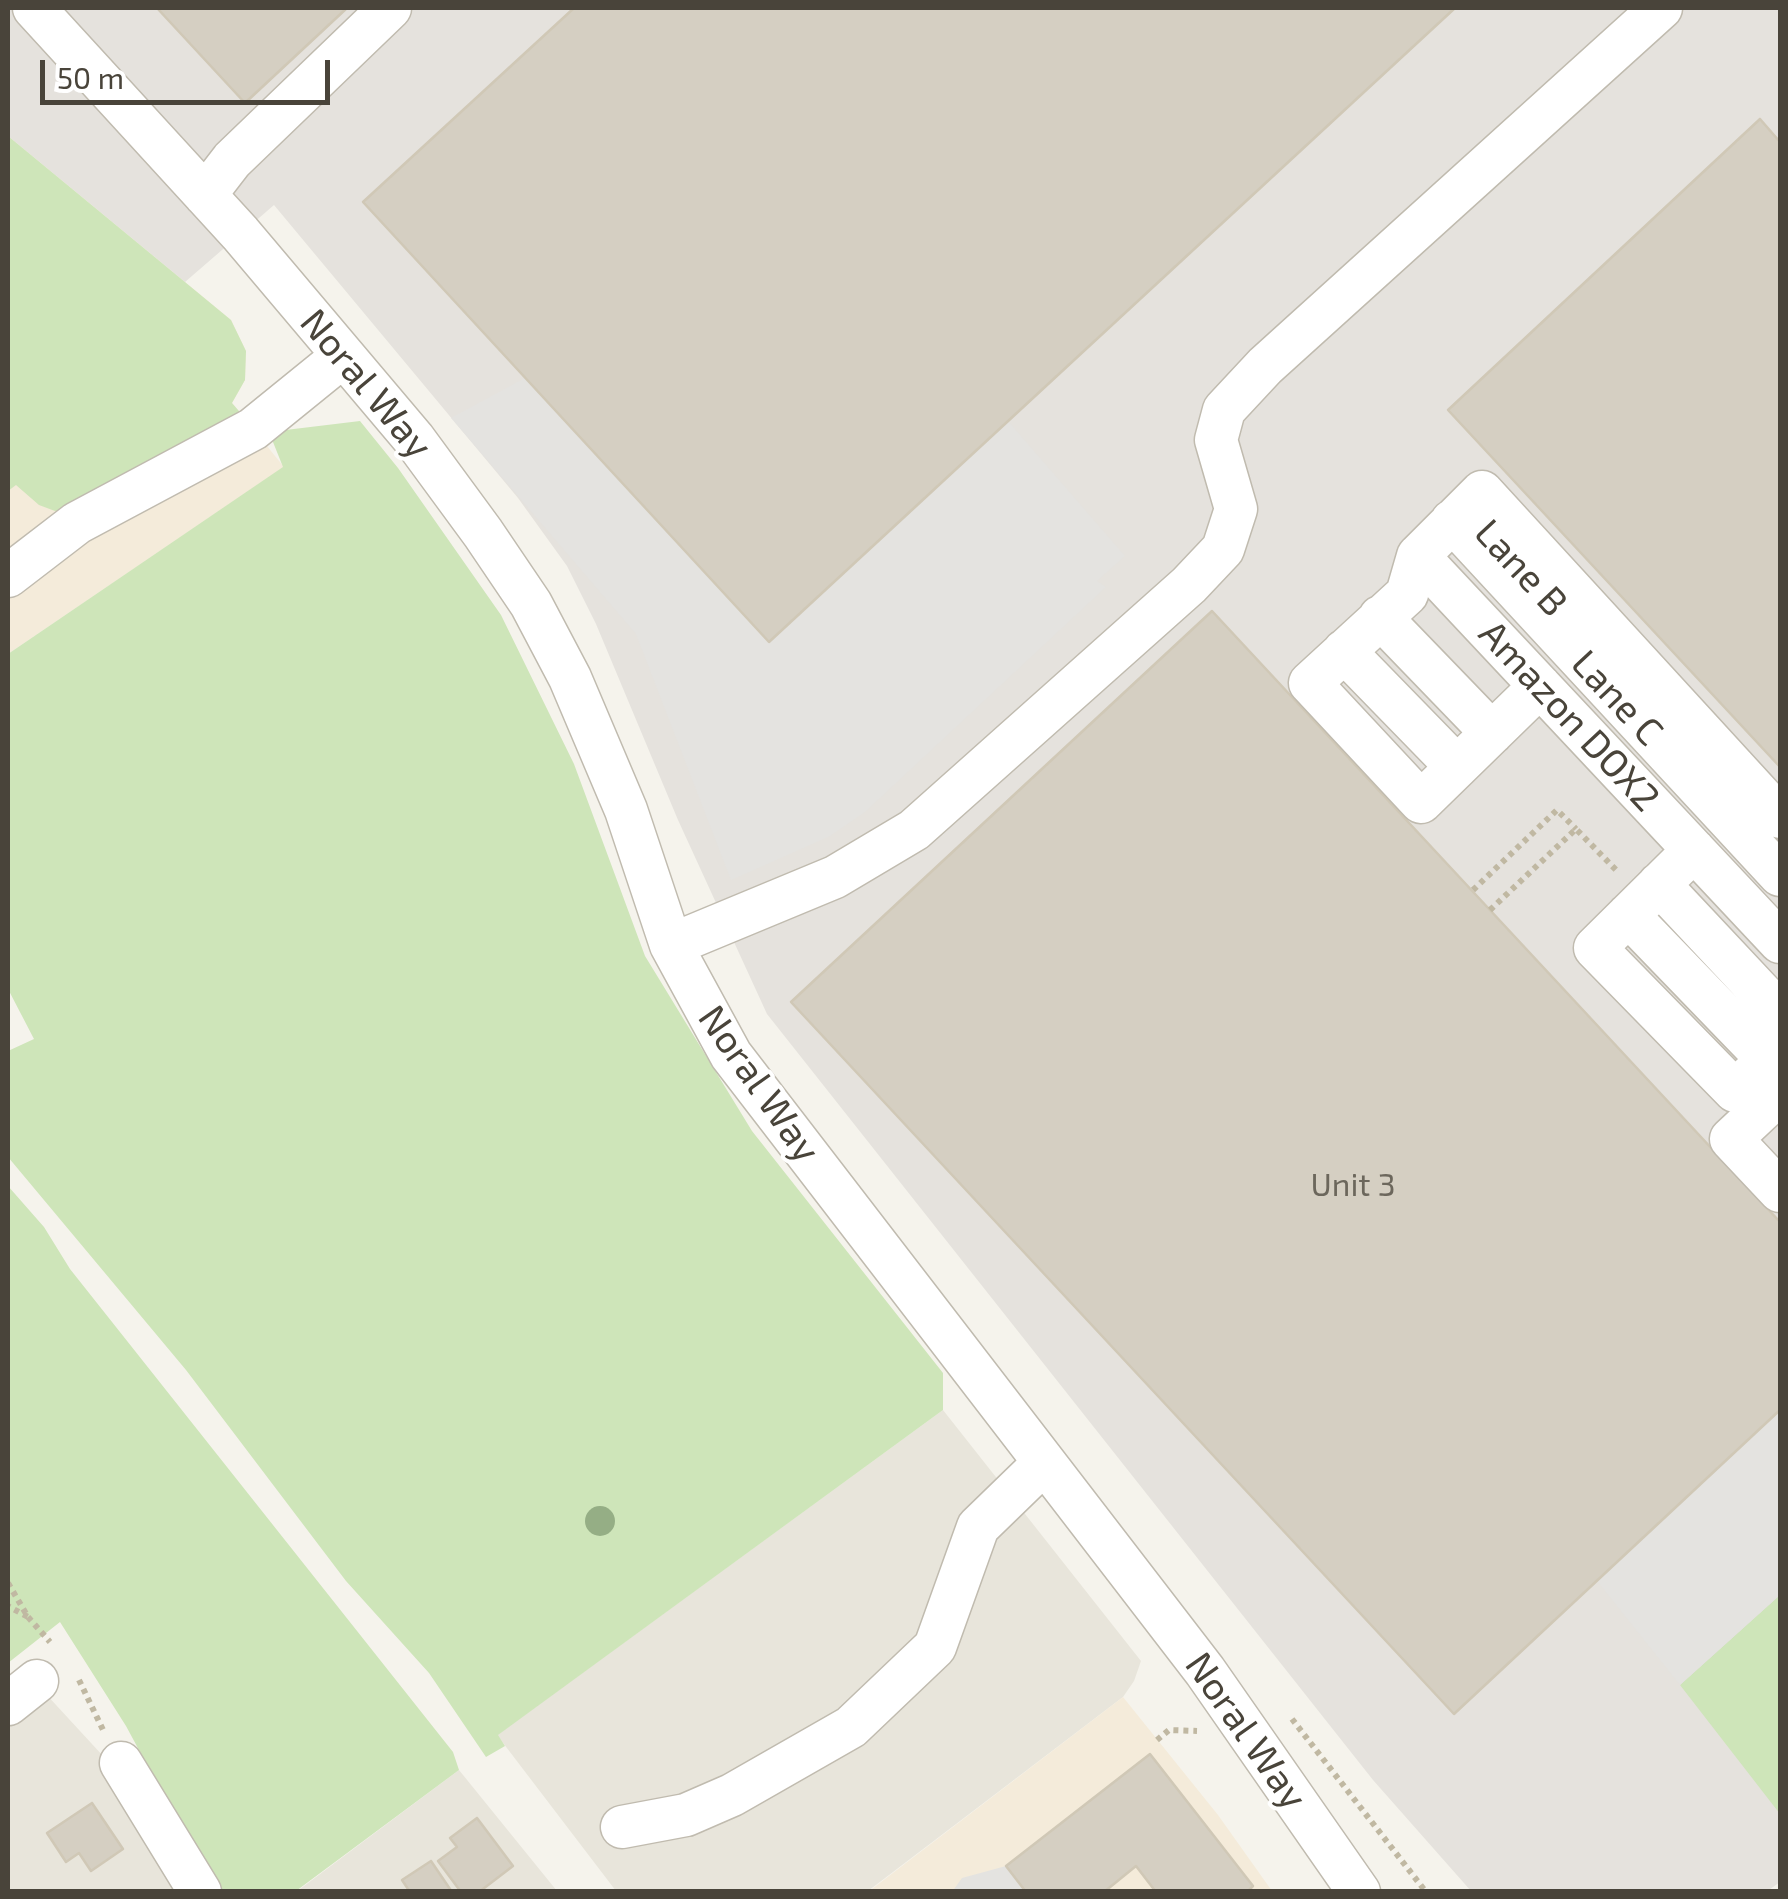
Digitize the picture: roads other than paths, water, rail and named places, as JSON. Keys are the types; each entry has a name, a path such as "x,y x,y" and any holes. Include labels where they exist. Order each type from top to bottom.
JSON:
{"street":[{"name":"Noral Way","path":"34,8 240,234 414,439 530,604 570,678 601,747 671,945 731,1055 1205,1671 1359,1892"},
{"path":"205,195 232,160 390,8"},
{"path":"671,945 835,877 914,830 1189,585 1223,549 1236,510 1216,440 1224,410 1265,366 1661,8"},
{"path":"8,576 77,523 252,429 343,356"},
{"path":"1378,615 1491,734 1421,802 1310,683 1378,615 1466,507 1780,817"},
{"name":"Lane B","path":"1466,507 1780,848"},
{"name":"Lane C","path":"1466,507 1780,875"},
{"name":"Amazon DOX2","path":"1378,615 1491,734 1652,891 1780,942"},
{"path":"1652,891 1780,986"},
{"path":"1652,891 1780,1013"},
{"path":"1652,891 1770,1084 1780,1156"},
{"path":"1652,891 1595,948 1735,1091 1770,1084"},
{"path":"1770,1084 1731,1138 1780,1191"},
{"path":"622,1827 686,1815 732,1795 852,1726 935,1646 978,1528 1044,1462"},
{"path":"121,1763 200,1892"}]}
